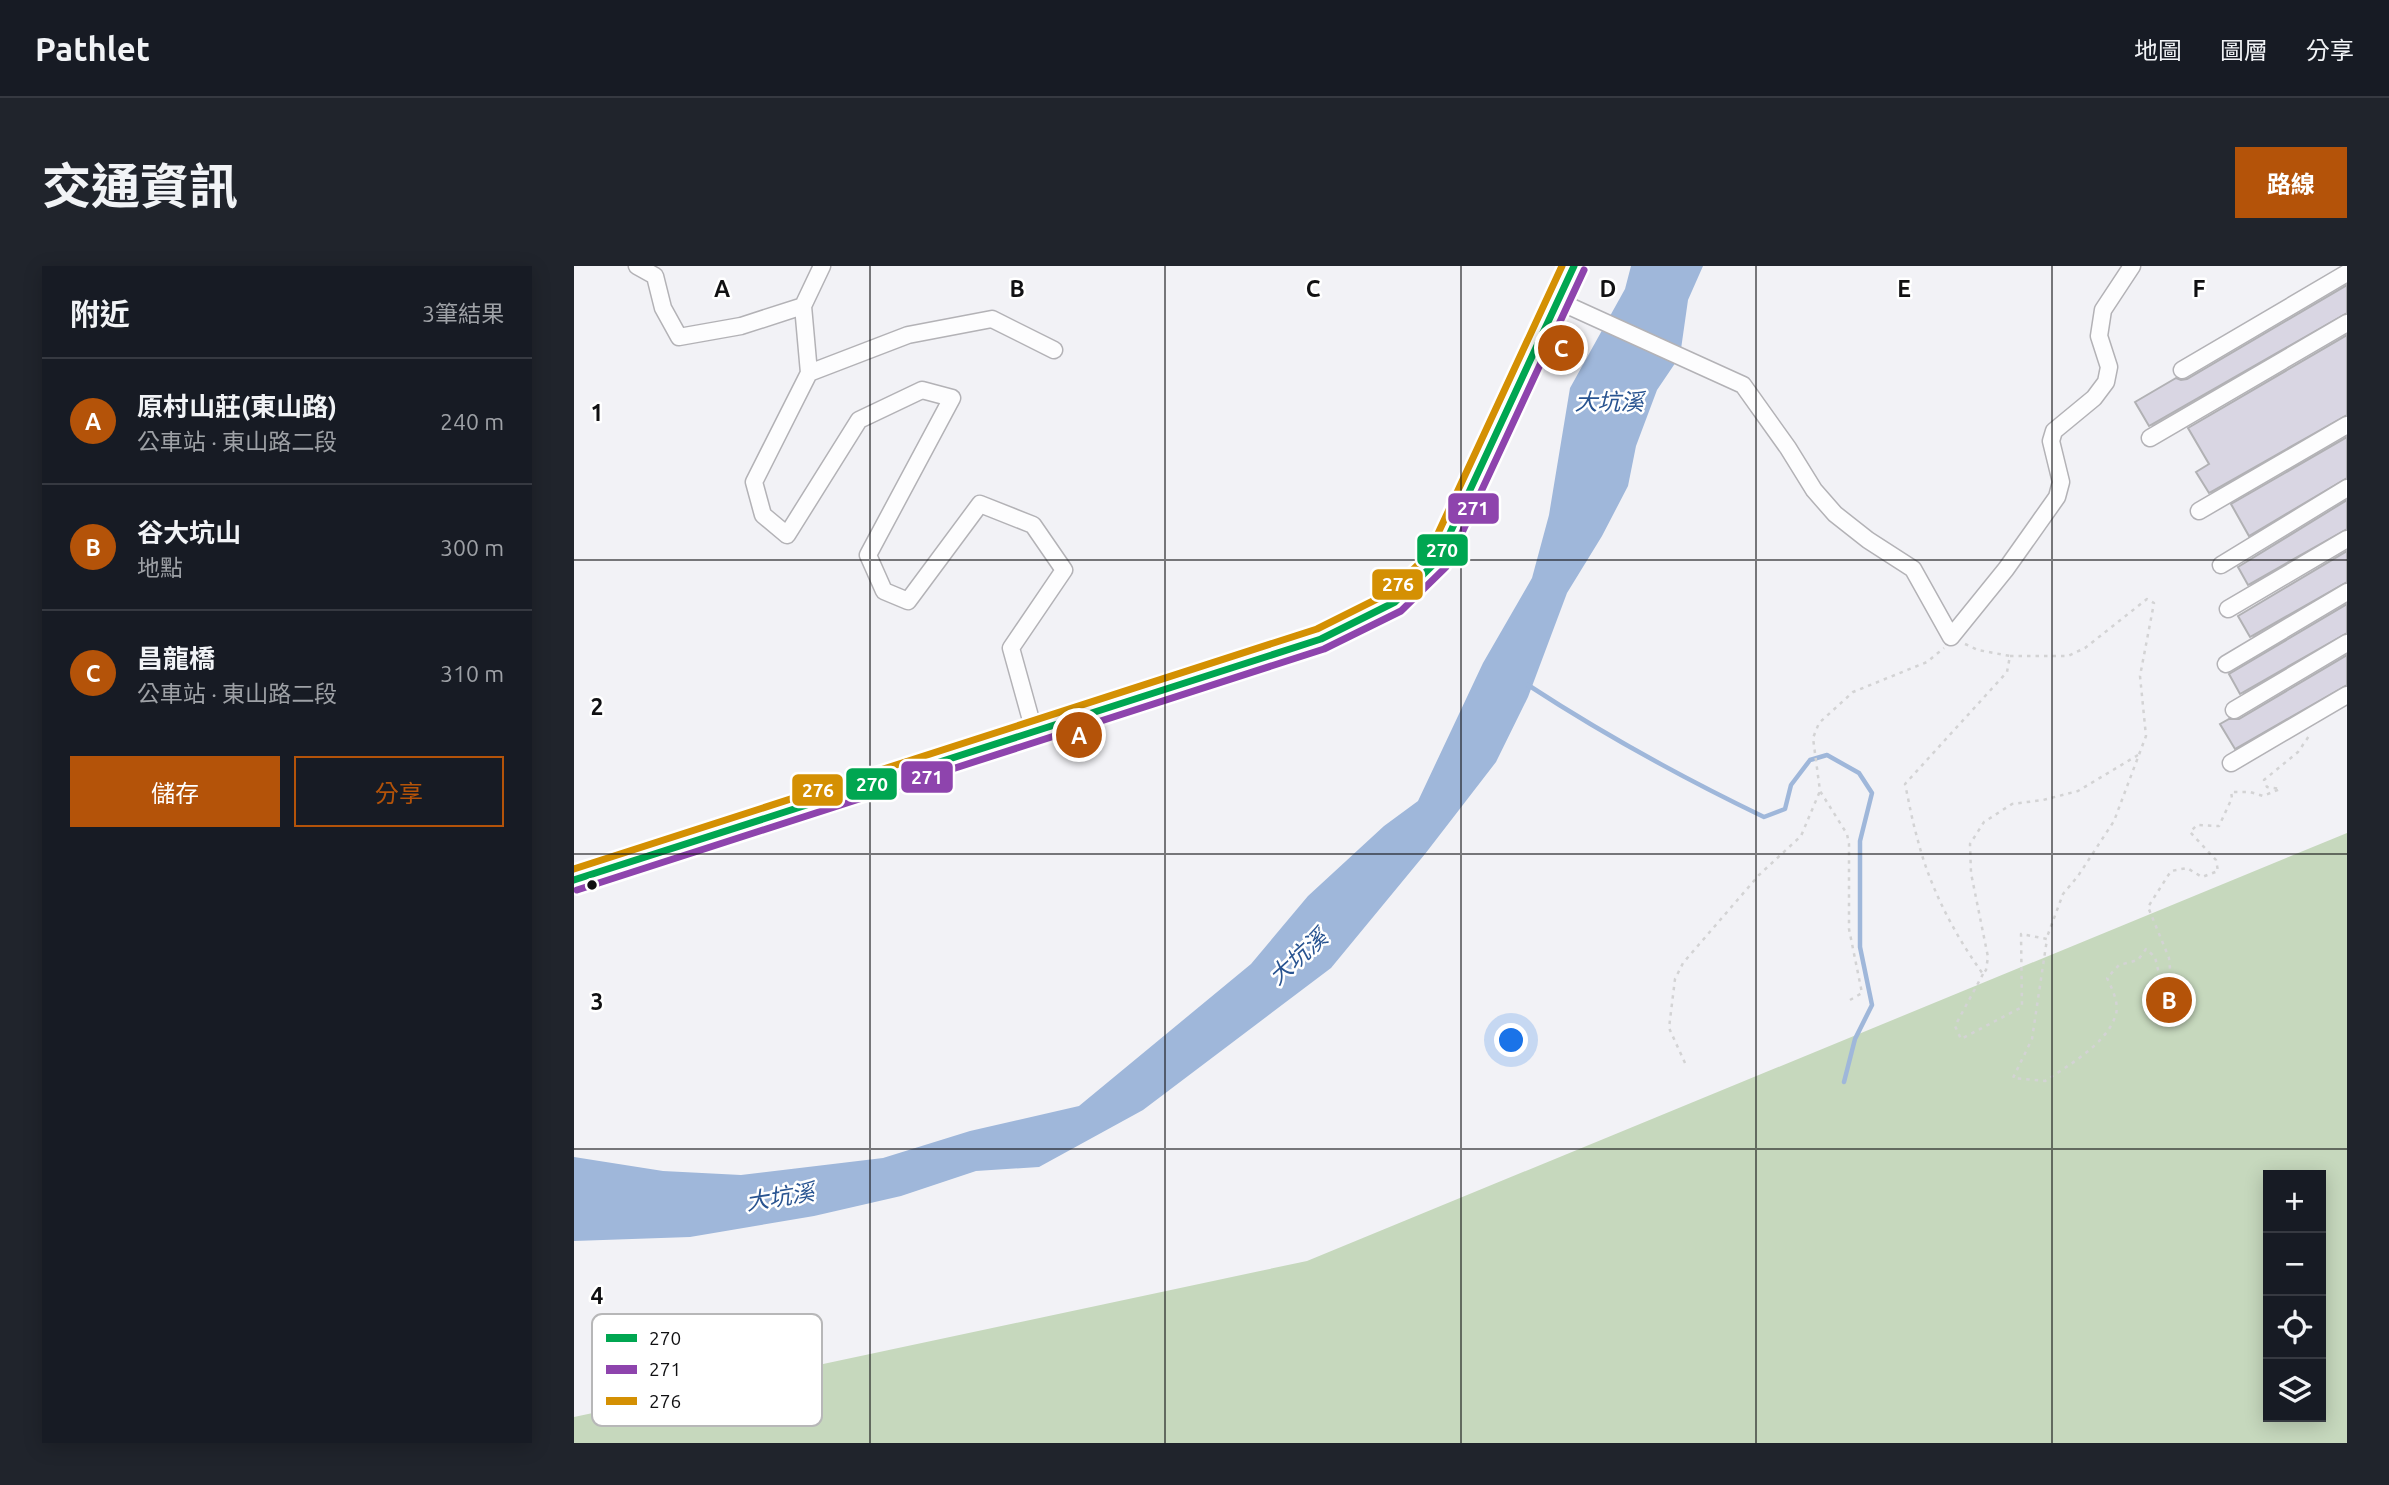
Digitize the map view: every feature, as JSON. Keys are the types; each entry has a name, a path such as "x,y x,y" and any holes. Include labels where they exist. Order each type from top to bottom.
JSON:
{"main road":[{"path":"574,880 1321,639 1395,602 1437,561 1574,266"}],"street":[{"path":"637,266 655,276 663,308 679,337 741,326 803,306"},
{"path":"822,266 803,306 810,373 754,482 764,515 787,535 859,420 922,390 952,398 867,555 884,591 908,601 979,504 1033,525 1065,570 1011,648 1034,730"},
{"path":"1558,301 1743,386 1788,448 1814,490 1835,514 1868,540 1913,569 1951,637 2006,569 2057,497 2061,482 2051,441 2053,430 2094,398 2106,382 2109,367 2099,336 2103,310 2132,266"},
{"path":"2182,370 2347,273"},
{"path":"810,373 908,335 992,319 1054,350"},
{"path":"2150,438 2347,323"},
{"path":"2199,511 2347,425"},
{"path":"2221,565 2347,488"},
{"path":"2228,609 2347,539"},
{"path":"2226,664 2347,592"},
{"path":"2234,710 2347,643"},
{"path":"2231,763 2347,695"}],"path":[{"path":"1850,1000 1862,993 1849,929 1849,844 1847,834 1820,791 1813,738 1819,723 1853,692 1927,662 1943,651 1951,637 1978,650 2010,656 2068,656 2085,649 2147,598 2154,603 2140,676 2146,736 2114,821 2063,894 2047,939 2032,1039 2012,1077 2045,1081 2098,1044 2117,1014 2114,992 2107,978 2119,965 2138,960 2146,949 2155,957 2160,978 2171,980 2169,957 2148,908 2171,871 2187,868 2202,877 2218,872 2216,860 2190,832 2197,825 2219,826 2232,798 2231,792 2250,792 2263,796 2280,789 2267,787 2264,780 2298,752 2317,726 2319,712"},
{"path":"1983,974 1961,945 1933,882 1917,839 1905,784 2007,672 2010,656"},
{"path":"2047,939 2021,934 2022,1007 1961,1039 1955,1026 1986,970 1989,957 1970,873 1970,844 1983,822 2012,804 2078,791 2138,755"},
{"path":"1685,1063 1669,1028 1675,979 1683,963 1759,875 1801,836 1820,791"}],"green space":[{"path":"2347,833 2347,1443 574,1443 574,1417 592,1413 592,1426 822,1426 822,1364 1307,1261"}],"water":[{"name":"大坑溪","path":"1631,266 1703,266 1688,300 1680,356 1657,390 1636,446 1628,486 1602,536 1567,593 1528,697 1496,762 1331,968 1143,1110 1039,1167 976,1171 901,1196 814,1216 690,1237 574,1241 574,1157 663,1171 741,1175 883,1158 970,1131 1079,1106 1251,964 1308,896 1384,826 1418,801 1483,663 1532,578 1549,515 1570,388 1625,289"}],"building":[{"path":"2347,285 2347,313 2149,426 2135,402 2176,378 2187,379"},
{"path":"2347,335 2347,415 2209,493 2196,472 2209,464 2188,428"},
{"path":"2347,437 2347,478 2249,536 2231,504"},
{"path":"2347,500 2347,529 2248,585 2238,567"},
{"path":"2347,551 2347,582 2250,637 2238,616"},
{"path":"2347,604 2347,633 2240,694 2229,674"},
{"path":"2347,655 2347,685 2235,749 2220,724 2229,719 2239,719"}],"waterway":[{"path":"1528,685 1644,755 1764,817 1785,809 1791,785 1810,760 1827,755 1859,773 1872,793 1860,841 1860,947 1872,1005 1855,1039 1844,1082"}],"transit line":[{"name":"276","path":"574,869 1317,629 1389,593 1428,555 1562,266"},
{"name":"270","path":"574,880 1321,639 1395,602 1437,561 1574,266"},
{"name":"271","path":"577,890 1324,649 1401,611 1446,567 1584,270"}],"place":[{"name":"昌龍橋","path":"1561,348"},
{"name":"原村山莊(東山路)","path":"1079,735"},
{"name":"谷大坑山","path":"2169,1000"}]}
